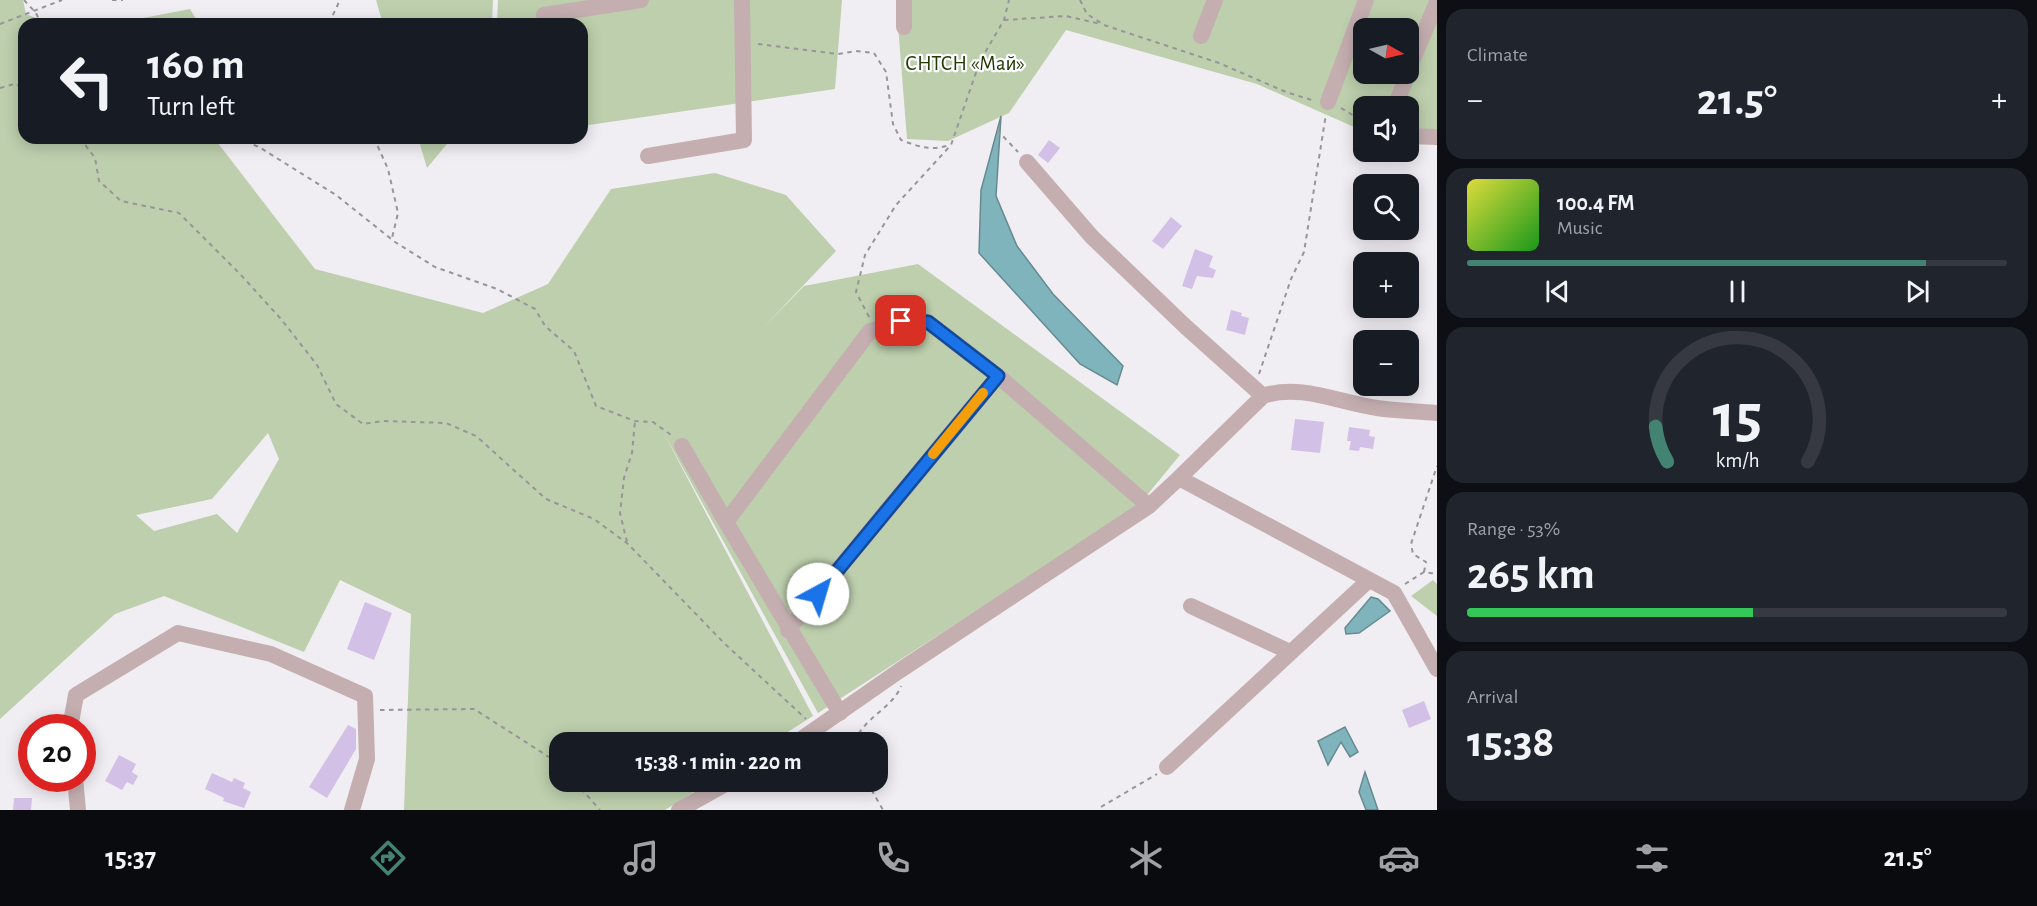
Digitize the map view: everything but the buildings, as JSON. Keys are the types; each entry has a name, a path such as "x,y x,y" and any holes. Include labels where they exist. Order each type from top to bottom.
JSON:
{"street":[{"path":"544,15 641,0"},
{"path":"648,156 744,140 742,0"},
{"path":"904,0 904,27"},
{"path":"1201,36 1215,0"},
{"path":"1328,102 1366,0"},
{"path":"1419,46 1437,2"},
{"path":"1419,136 1437,137"},
{"path":"1027,162 1092,237 1186,327 1258,391 1293,390 1377,408 1437,413"},
{"path":"726,522 870,331 901,321 928,322 998,376 1149,506"},
{"path":"788,630 998,376"},
{"path":"813,732 899,671 1149,506 1179,478 1258,391"},
{"path":"682,446 788,630 840,714"},
{"path":"1179,478 1394,593 1437,669"},
{"path":"1167,767 1369,580"},
{"path":"1191,606 1290,652"},
{"path":"73,714 76,695 178,633 271,654 365,696 367,759 352,810"},
{"path":"76,792 78,810"},
{"path":"679,810 711,792"}],"path":[{"path":"24,0 38,18"},
{"path":"0,24 62,0"},
{"path":"112,0 123,0"},
{"path":"332,18 340,0"},
{"path":"879,328 867,313 856,292 866,255 896,205 951,145 980,61 1004,20 1009,0"},
{"path":"1080,0 1087,14 1104,25"},
{"path":"1004,20 1066,16 1104,25 1219,63 1310,101 1328,102 1353,114"},
{"path":"743,40 781,49 838,54 856,51 874,53 886,72 893,124 901,140 919,148 935,149 951,145"},
{"path":"0,88 14,84 18,85"},
{"path":"1258,391 1291,279 1304,252 1328,102"},
{"path":"997,130 1027,162"},
{"path":"84,144 94,158 99,180 121,201 179,213 241,275 281,319 317,365 336,404 363,424 383,421 446,423 476,436 546,499 594,519 628,544 724,642 816,730"},
{"path":"252,144 336,195 392,240 435,267 497,289 535,309 545,326 574,351 596,406 635,421 653,422 670,433 682,446"},
{"path":"377,144 388,169 398,213 392,240"},
{"path":"628,544 620,513 624,478 632,453 635,421"},
{"path":"1394,593 1424,572 1426,562 1413,554 1411,544 1437,466"},
{"path":"1424,572 1437,574"},
{"path":"862,732 901,688 899,671"},
{"path":"366,710 474,709 549,757"},
{"path":"1101,807 1167,767"},
{"path":"584,792 600,810"},
{"path":"873,792 883,810"}],"green space":[{"path":"0,0 23,0 26,14 36,18 18,18 18,144 219,144 315,269 483,313 548,284 611,189 715,173 786,195 836,251 760,331 804,286 918,264 1180,455 1138,506 818,713 662,430 813,716 788,732 549,732 549,792 694,792 665,810 404,810 411,614 340,580 304,652 164,596 115,614 0,719","holes":["268,433 279,459 237,533 217,514 154,531 136,515 212,499"]},
{"path":"376,0 493,0 492,18 381,18"},
{"path":"498,0 842,0 835,89 588,125 588,18 497,18"},
{"name":"СНТСН «Май»","path":"896,0 1437,0 1437,140 1419,139 1419,96 1353,96 1353,127 1257,84 1066,30 1009,113 948,141 907,139"},
{"path":"190,9 195,18 143,18"},
{"path":"420,144 447,144 427,168"},
{"path":"1433,580 1437,584 1437,616 1411,596"}],"water":[{"path":"1001,116 996,196 1017,246 1053,294 1123,366 1117,385 1080,364 979,253 981,190"},
{"path":"1371,597 1378,599 1390,611 1359,633 1346,634 1345,628"},
{"path":"1345,727 1358,752 1350,757 1341,742 1328,765 1318,741"},
{"path":"1365,772 1378,810 1366,810 1359,792"}],"slow traffic":[{"path":"933,454 983,393"}],"route":[{"path":"818,594 998,376 928,322 901,321"}]}
